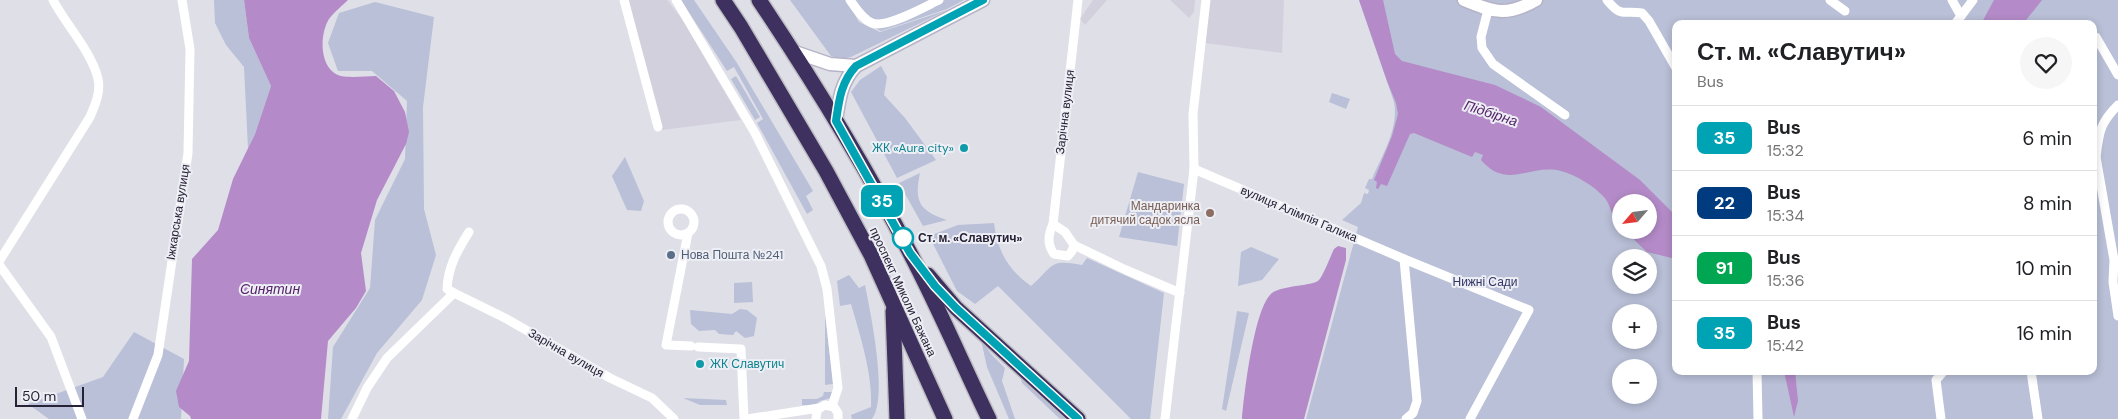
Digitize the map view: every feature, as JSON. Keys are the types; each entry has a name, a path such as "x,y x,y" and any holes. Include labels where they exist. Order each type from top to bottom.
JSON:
{"highway":[{"name":"проспект Миколи Бажана","path":"723,0 826,171 871,255 945,419"},
{"name":"проспект Миколи Бажана","path":"760,0 836,121 910,253 988,419"},
{"path":"910,253 935,286 956,308 1078,419"},
{"path":"893,302 895,416"}],"street":[{"path":"0,260 90,117 98,97 98,80 91,61 53,0"},
{"name":"Іжкарська вулиця","path":"133,419 158,355 188,153 190,49 182,0"},
{"path":"624,0 658,127"},
{"path":"676,0 755,133 821,266 827,289 838,388 832,406"},
{"path":"850,0 863,17 871,23 878,25 905,16 939,0"},
{"path":"836,121 843,86 848,74 856,66 983,0"},
{"path":"1165,419 1194,169 1193,114 1206,0"},
{"path":"1464,0 1498,12 1524,7 1536,0"},
{"path":"1607,0 1616,10 1625,13 1642,13 1649,21 1672,61"},
{"path":"1830,0 1845,11"},
{"path":"1952,0 1961,16"},
{"path":"1958,20 1974,0"},
{"name":"Зарічна вулиця","path":"1074,245 1068,256 1054,254 1048,240 1053,224 1080,2"},
{"path":"1488,10 1481,37 1482,48 1493,64 1565,114"},
{"path":"2097,39 2118,75"},
{"path":"792,51 830,64 856,66"},
{"path":"2097,146 2105,118 2118,105"},
{"path":"2097,168 2114,260 2113,282 2118,316"},
{"name":"вулиця Алімпія Галика","path":"1194,169 1529,310 1470,419"},
{"path":"1053,224 1065,232 1074,245 1180,293"},
{"path":"352,419 367,388 387,358 454,293 447,289 448,275 455,254 469,232"},
{"path":"688,233 666,346 741,349 746,419 819,408 825,404 832,406 838,412 838,419"},
{"path":"1404,259 1416,401 1413,413 1406,419"},
{"path":"0,266 51,337 82,419"},
{"name":"Зарічна вулиця","path":"454,293 505,318 610,378 652,398 674,419"},
{"path":"1757,375 1758,419"},
{"path":"1940,375 1936,380 1941,419"},
{"path":"2032,375 2038,419"},
{"path":"816,419 819,408"},
{"path":"783,413 793,419"}],"shaded area":[{"path":"629,0 667,0 682,19 741,120 662,130"},
{"path":"1093,0 1107,0 1085,25 1080,19"},
{"path":"1170,0 1195,0 1194,12 1189,18"},
{"path":"1210,0 1284,0 1282,53 1205,43"}],"green space":[{"path":"214,0 244,0 249,38 271,86 255,134 248,148 244,67 226,45 215,23"},
{"path":"681,0 694,0 737,63 813,191 806,196 813,210 807,214 757,123 763,119 734,67 727,71"},
{"path":"790,0 847,0 859,22 880,32 947,10 851,57 841,59 831,56"},
{"path":"849,0 964,0 947,9 881,31 860,21"},
{"name":"Нижні Сади","path":"1359,0 2118,0 2118,419 1306,419 1358,227 1342,220 1361,203 1364,193 1368,194 1369,190 1365,188 1369,179 1372,179 1385,151 1394,122 1394,102"},
{"path":"375,2 434,17 423,107 424,209 436,255 422,300 377,353 341,419 328,419 333,347 370,288 375,220 405,159 407,101 372,71 338,71 328,43 339,13"},
{"path":"881,66 887,77 884,95 905,118 936,160 897,178 851,92 860,80"},
{"path":"736,76 760,117 755,120 731,79"},
{"path":"1332,93 1350,99 1346,109 1329,102"},
{"path":"625,157 644,201 641,211 627,210 612,176"},
{"path":"1138,172 1184,184 1177,246 1119,237"},
{"path":"920,173 918,191 921,204 930,213 947,220 923,226 899,183"},
{"path":"994,223 998,242 1005,259 1016,273 1031,286 1057,263 1082,265 1087,258 1164,293 1150,419 1131,419 998,286 975,304 957,291 929,236 958,225"},
{"path":"1251,247 1279,259 1262,280 1238,286 1241,252"},
{"path":"849,275 859,288 865,285 874,333 879,374 879,393 877,408 872,419 852,419 851,415 871,407 871,395 865,355 851,304 840,306 837,281"},
{"path":"752,282 753,302 734,303 734,283"},
{"path":"740,309 747,310 757,318 754,336 745,338 736,331 733,335 719,334 715,330 699,331 691,324 690,310 732,314"},
{"path":"1237,311 1249,313 1226,411 1222,409"},
{"path":"825,314 833,384 825,385"},
{"path":"134,332 184,359 181,419 49,419 28,404 103,377"},
{"path":"981,340 991,354 1005,368 1002,381 1015,419 1009,419 987,367"},
{"path":"1020,375 1067,419 1060,419 1022,383"},
{"path":"824,392 833,392 831,398 820,401 814,406 802,405 802,399 817,399 823,396"},
{"path":"683,398 726,400 727,405 700,405"}],"water":[{"name":"Синятин","path":"244,0 348,0 331,16 326,26 323,51 328,67 341,76 376,76 394,91 405,112 409,132 406,144 377,200 361,253 366,291 356,308 328,341 321,419 191,419 179,407 176,391 189,361 192,259 218,230 233,179 255,134 271,86 249,38"},
{"name":"Підбірна","path":"1359,0 1383,0 1395,54 1402,61 1495,85 1541,107 1640,180 1654,194 1612,194 1612,213 1600,193 1573,175 1550,170 1510,175 1501,174 1491,169 1481,160 1483,155 1475,152 1472,157 1414,133 1410,134 1387,186 1381,184 1378,189 1376,188 1377,182 1374,180 1392,136 1398,114 1396,103"},
{"path":"1994,0 2042,0 2026,20 1983,20"},
{"path":"1658,198 1672,212 1672,258 1657,254 1657,249 1644,249 1633,239 1658,239"},
{"path":"1338,246 1346,248 1346,260 1304,419 1242,419 1251,352 1260,315 1266,301 1277,290 1319,280 1334,249"},
{"path":"1785,375 1795,375 1798,401 1794,417"}],"bus line":[{"name":"35","path":"983,0 856,66 848,74 843,86 838,102 836,121 890,214 910,253 935,286 956,308 1078,419"}],"place":[{"name":"ЖК «Aura city»","path":"964,148"},
{"name":"Мандаринка дитячий садок ясла","path":"1210,213"},
{"name":"Ст. м. «Славутич»","path":"903,238"},
{"name":"Нова Пошта №241","path":"671,255"},
{"name":"ЖК Славутич","path":"700,364"}]}
